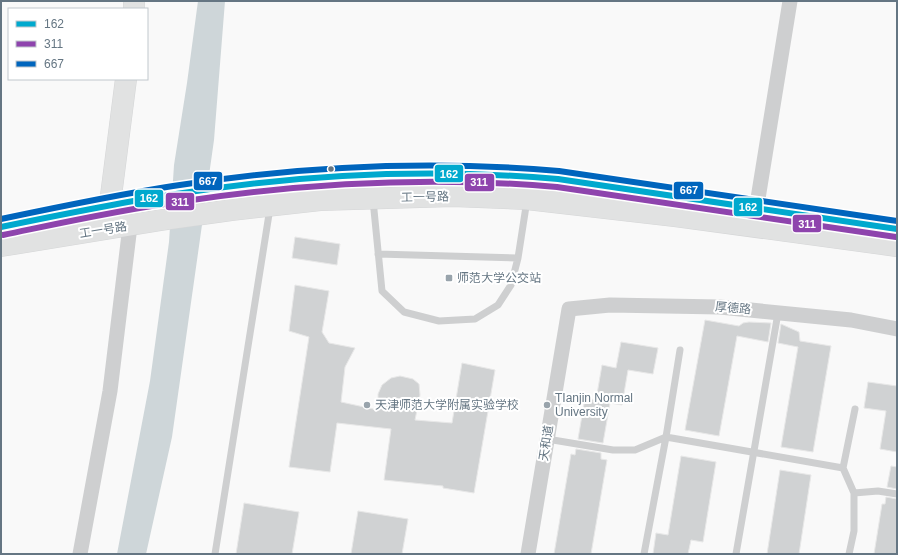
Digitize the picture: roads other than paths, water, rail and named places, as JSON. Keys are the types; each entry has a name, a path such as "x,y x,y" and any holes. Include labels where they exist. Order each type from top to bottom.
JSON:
{"main road":[{"path":"107,230 126,80"},
{"name":"工一号路","path":"1,227 161,196 335,176 445,173 518,174 558,179 897,246"},
{"name":"工一号路","path":"1,246 107,230 161,220 320,200 453,196 528,199 897,229"}],"street":[{"path":"755,217 790,1"},
{"path":"80,554 110,391 130,226"},
{"name":"厚德路","path":"568,309 610,305 720,306 851,320 897,329"},
{"name":"天和道","path":"528,554 568,309"}],"lane":[{"path":"373,198 382,291 404,312 439,321 475,319 498,305 511,285 518,258 528,199"},
{"path":"215,554 270,206"},
{"path":"378,254 518,258"},
{"path":"736,554 778,313"},
{"path":"644,554 666,437 680,350"},
{"path":"849,554 854,531 854,493 844,468 854,408"},
{"path":"547,439 613,450 635,450 666,437 844,468"},
{"path":"854,493 878,491 897,494"}],"place":[{"name":"师范大学公交站","path":"449,278"},
{"name":"天津师范大学附属实验学校","path":"367,405"},
{"name":"TIanjin Normal University","path":"547,405"}]}
